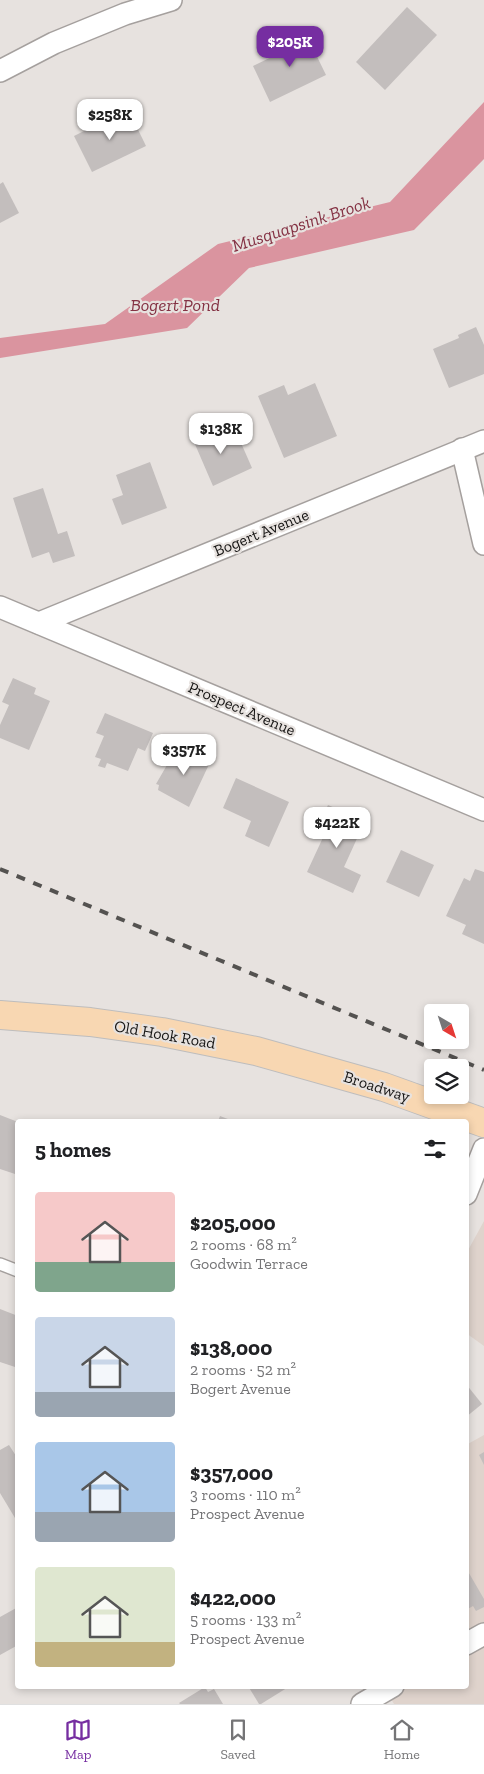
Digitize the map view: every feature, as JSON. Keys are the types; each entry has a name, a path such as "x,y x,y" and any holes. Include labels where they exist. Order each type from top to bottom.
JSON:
{"main road":[{"name":"Old Hook Road","path":"0,1015 90,1022 162,1032 256,1051 326,1070"},
{"name":"Broadway","path":"326,1070 384,1087 484,1123"}],"street":[{"path":"0,71 54,42 125,14 171,0"},
{"name":"Bogert Avenue","path":"39,623 484,441"},
{"path":"462,449 484,544"},
{"name":"Prospect Avenue","path":"0,607 484,810"},
{"path":"469,1186 484,1149"},
{"path":"469,1642 484,1634"},
{"path":"362,1704 388,1689"}],"lane":[{"path":"0,1264 15,1270"}],"shaded area":[{"path":"484,1221 484,1346 469,1335 469,1248"},
{"path":"484,1435 484,1704 394,1704 386,1689 469,1689 469,1443"}],"water":[{"name":"Bogert Pond","path":"484,102 484,159 414,230 249,268 187,328 0,358 0,338 105,324 218,244 390,202"}],"building":[{"path":"407,7 437,35 385,90 356,62"},
{"path":"304,30 326,75 270,102 253,66 286,50 281,41"},
{"path":"128,109 146,146 92,172 74,136"},
{"path":"3,182 19,213 0,223 0,184"},
{"path":"476,327 484,345 484,374 449,388 433,349 459,338 458,335"},
{"path":"315,383 337,436 284,458 258,396 284,385 288,395"},
{"path":"215,425 222,443 238,436 252,468 213,486 191,435"},
{"path":"150,462 167,508 122,525 112,499 123,495 116,475"},
{"path":"43,488 58,534 67,531 75,556 53,563 49,552 32,558 13,498"},
{"path":"13,678 36,688 34,694 50,701 29,750 0,738 0,725 9,705 2,702"},
{"path":"105,713 153,733 145,751 138,748 128,771 107,763 105,768 98,766 101,759 95,757 104,736 96,733"},
{"path":"182,746 212,758 189,807 158,790 159,785 156,784 167,765 171,765"},
{"path":"236,778 289,802 269,847 245,836 251,821 223,808"},
{"path":"328,805 365,821 344,867 361,875 353,893 307,872 326,831 318,827"},
{"path":"401,850 434,865 419,897 386,882"},
{"path":"475,869 484,872 484,944 462,934 466,925 446,916 464,878 470,881"},
{"path":"0,1115 15,1121 15,1174 0,1169"},
{"path":"0,1309 15,1315 15,1367 0,1362"},
{"path":"469,1388 482,1404 469,1415"},
{"path":"9,1445 15,1454 15,1518 0,1493 0,1450"},
{"path":"484,1452 484,1465 479,1455"},
{"path":"469,1573 484,1599 484,1607 476,1611 473,1606 469,1608"},
{"path":"15,1609 15,1647 0,1655 0,1617"},
{"path":"202,1689 206,1689 208,1692 214,1689 223,1704 180,1704"},
{"path":"250,1689 285,1689 261,1704 259,1704"}],"railway":[{"path":"0,869 484,1070"}],"water label":[{"name":"Musquapsink Brook","path":"301,224"}]}
